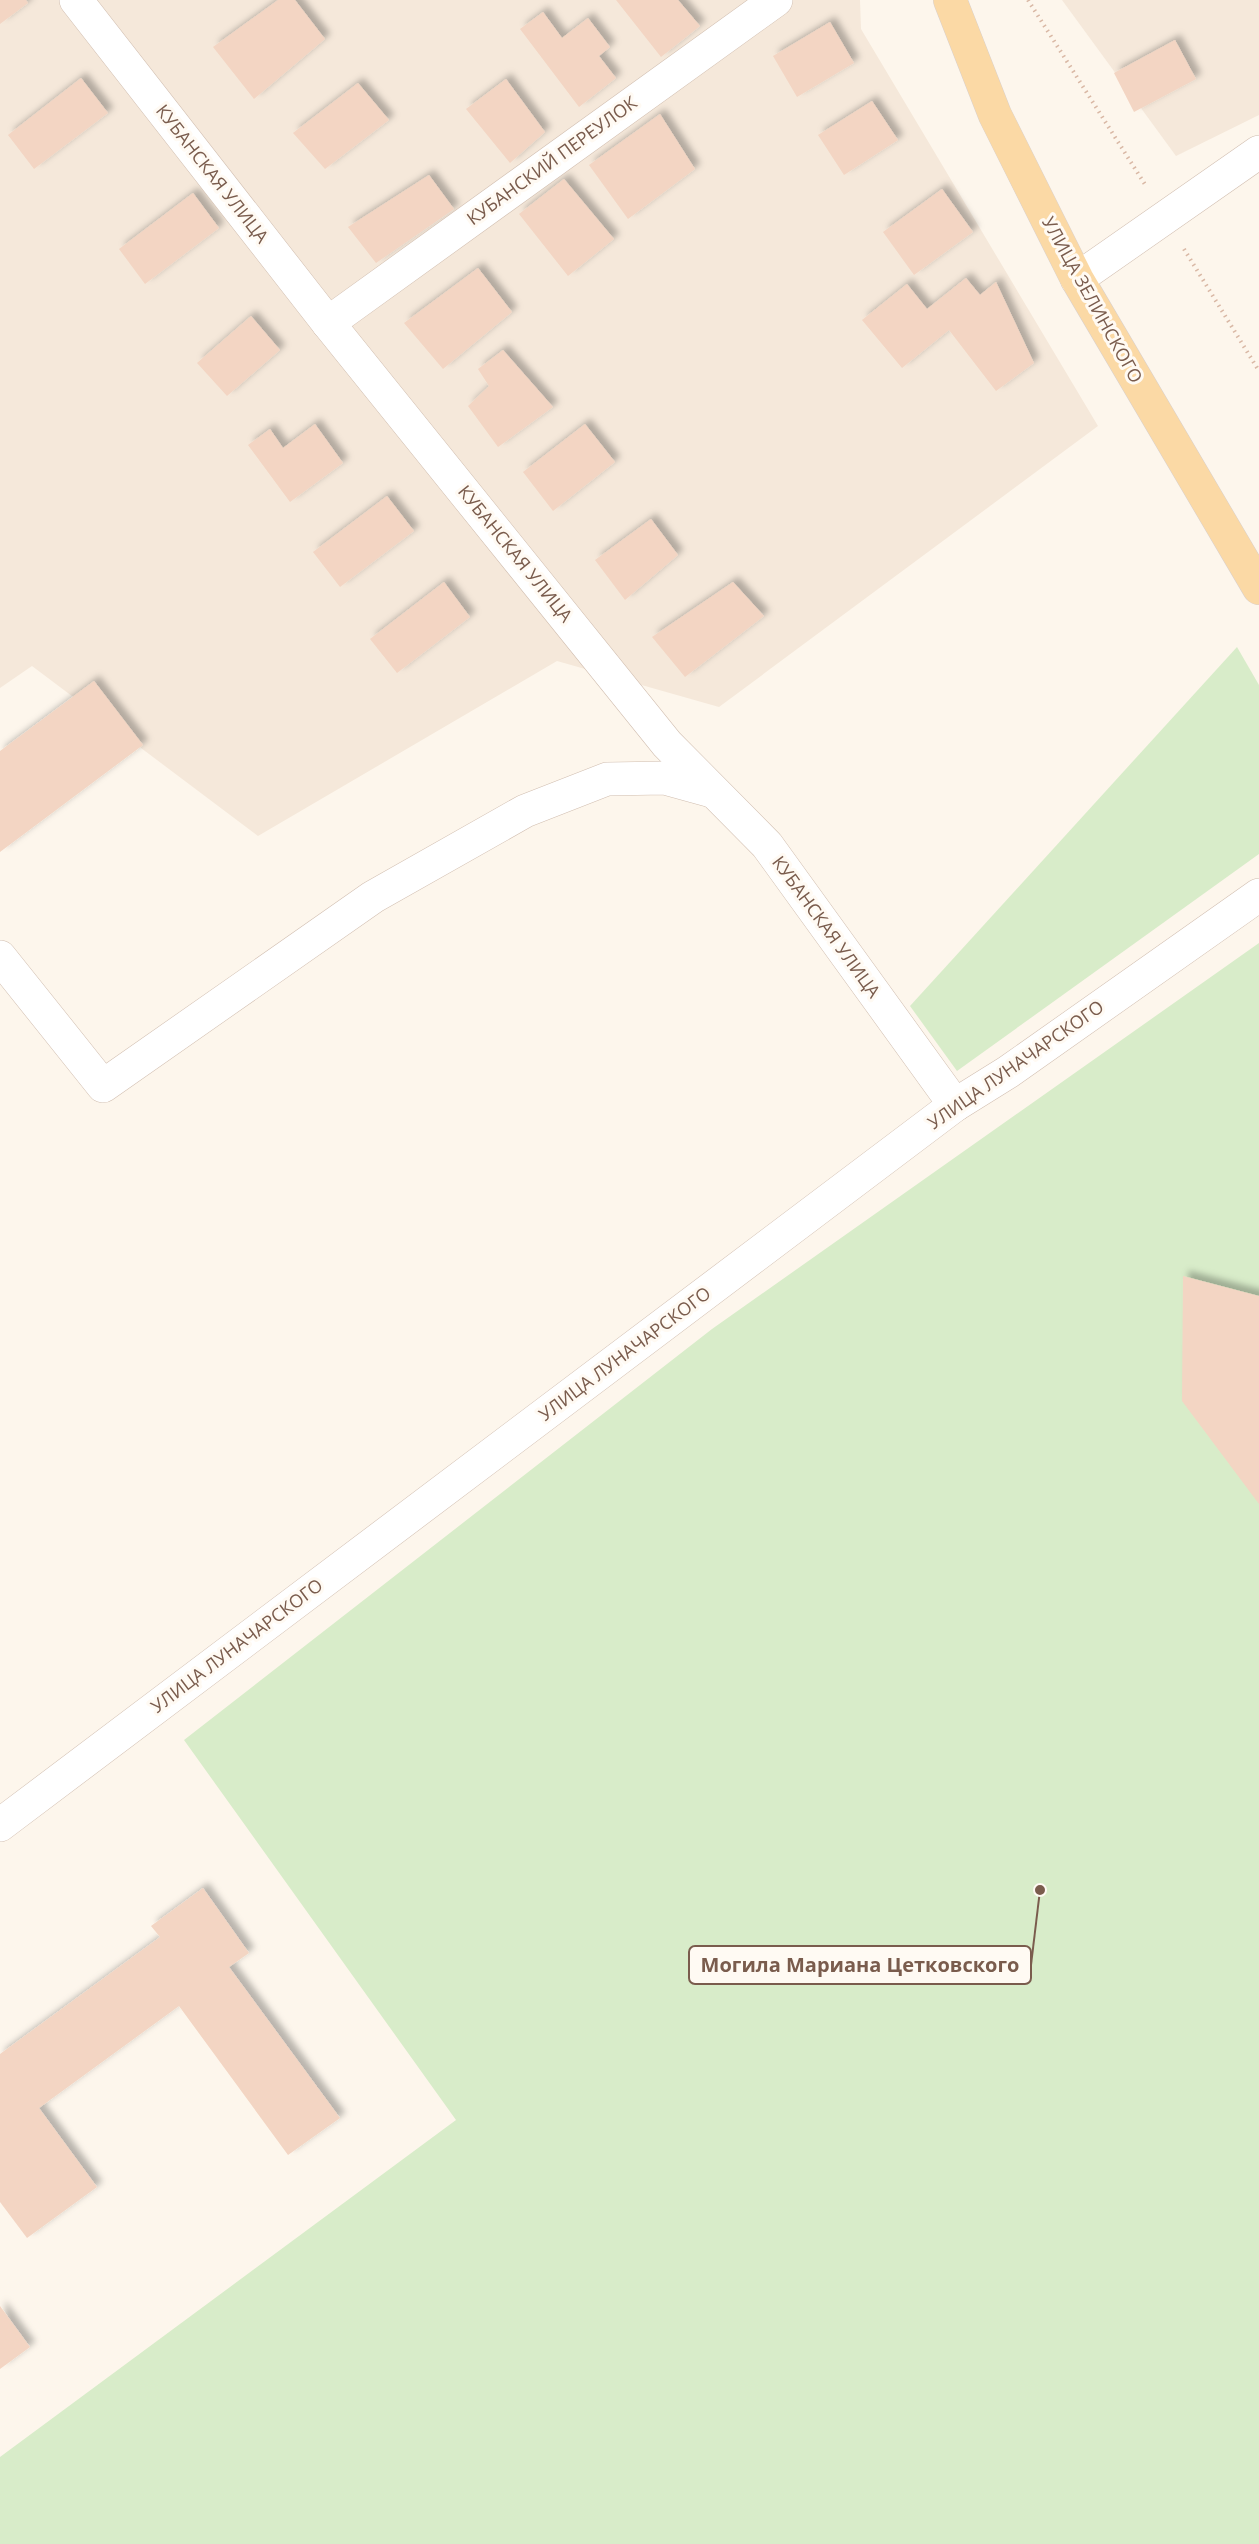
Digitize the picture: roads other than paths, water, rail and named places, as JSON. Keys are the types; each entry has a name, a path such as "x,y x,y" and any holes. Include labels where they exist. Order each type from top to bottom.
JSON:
{"main road":[{"name":"УЛИЦА ЗЕЛИНСКОГО","path":"950,0 995,116 1077,279 1259,588"}],"street":[{"name":"КУБАНСКАЯ УЛИЦА","path":"76,0 328,323 667,744 766,845 955,1105"},
{"name":"КУБАНСКИЙ ПЕРЕУЛОК","path":"328,323 776,0"},
{"path":"1077,279 1259,152"},
{"path":"0,957 103,1086 373,897 525,811 607,779 665,778 713,791"},
{"name":"УЛИЦА ЛУНАЧАРСКОГО","path":"0,1825 955,1105 1008,1072 1259,895"}],"place":[{"name":"Могила Мариана Цетковского","path":"1040,1890"}]}
